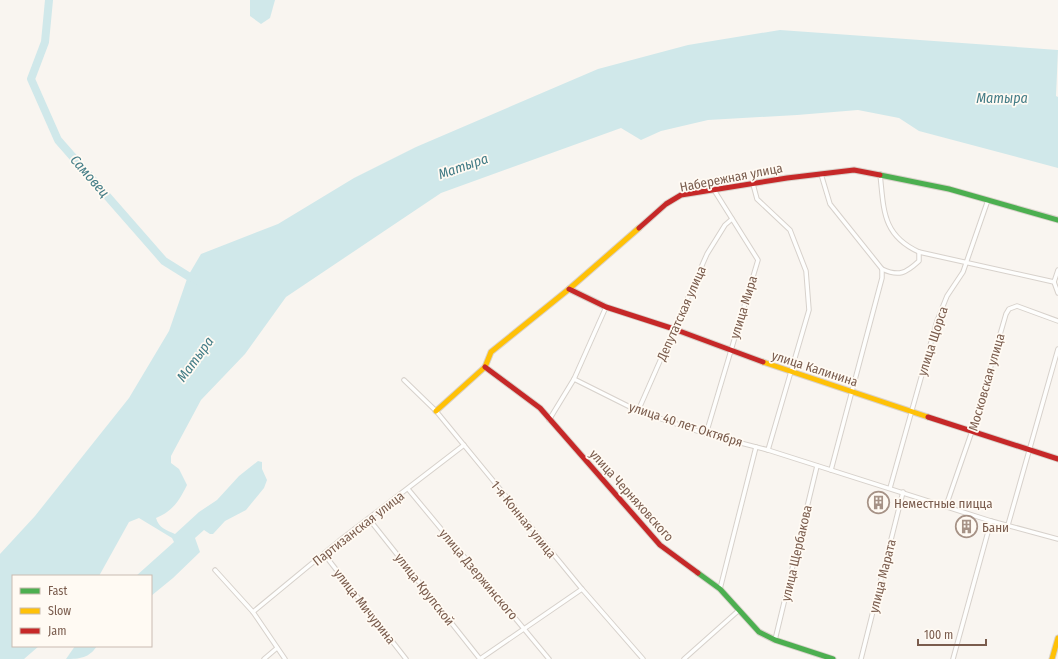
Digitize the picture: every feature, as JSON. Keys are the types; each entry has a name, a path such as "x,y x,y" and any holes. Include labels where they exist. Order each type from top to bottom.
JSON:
{"street":[{"name":"Набережная улица","path":"436,411 486,367 491,352 569,289 666,204 681,195 787,178 854,170 949,189 1058,220"},
{"path":"821,174 830,204 882,269 893,274 908,271 919,261 919,252"},
{"path":"880,174 884,215 892,231 909,247 919,252 1054,282"},
{"path":"753,184 757,199 790,230 806,272 809,310 768,450"},
{"name":"улица Мира","path":"706,434 758,260 714,190"},
{"name":"улица Щорса","path":"890,488 937,322 947,296 963,272 966,262 973,250 988,200"},
{"name":"Депутатская улица","path":"638,411 707,254 725,226 732,219"},
{"path":"831,470 853,392 882,278 882,269"},
{"path":"1058,270 1054,282 1058,293"},
{"name":"улица Калинина","path":"569,289 606,307 674,329 791,372 1058,459"},
{"name":"Московская улица","path":"946,506 972,431 1006,314 1009,309 1016,306 1058,321"},
{"path":"549,420 574,379 606,307"},
{"path":"1008,524 1058,349"},
{"name":"улица Черняховского","path":"486,367 508,386 541,408 549,420 660,545 720,589 738,611 759,632 775,640 834,659"},
{"name":"улица 40 лет Октября","path":"574,379 638,411 706,434 768,450 991,521 1008,524 1058,539"},
{"name":"1-я Конная улица","path":"404,380 436,411 582,589 643,659"},
{"name":"Партизанская улица","path":"253,612 324,554 464,446"},
{"name":"улица 40 лет Октября","path":"720,589 756,447"},
{"name":"улица Щербакова","path":"775,640 817,466"},
{"name":"улица Дзержинского","path":"408,489 549,659"},
{"name":"улица Марата","path":"861,659 903,492"},
{"name":"улица Крупской","path":"369,519 480,659"},
{"path":"954,659 991,521"},
{"name":"улица Мичурина","path":"324,554 406,659"},
{"path":"215,570 253,612 285,659"},
{"path":"480,659 582,589"},
{"path":"684,659 738,611"},
{"path":"1052,659 1058,638"},
{"path":"264,659 277,648"}],"water":[{"path":"250,0 275,0 270,18 261,24 250,16"},
{"name":"Матыра","path":"780,30 1058,50 1056,96 1058,97 1058,168 919,131 899,118 858,110 708,120 661,131 641,140 621,128 441,193 286,297 245,354 201,400 171,456 171,463 179,469 187,485 175,505 167,512 156,518 157,521 163,528 175,534 199,512 217,500 239,476 258,461 262,462 262,469 267,480 264,488 246,510 225,521 213,534 210,534 204,530 195,538 200,552 173,578 152,595 152,575 137,575 174,542 172,538 139,518 129,522 100,575 12,575 12,647 38,647 24,659 0,659 0,554 35,516 129,398 169,331 188,276 201,254 278,224 354,178 416,147 598,69 688,45"},
{"path":"74,647 96,647 91,653 84,657 66,659"}],"waterway":[{"name":"Самовец","path":"49,0 45,42 31,79 58,140 164,261 197,280"}],"traffic: fast":[{"path":"880,175 949,189 1058,220"},
{"path":"698,573 720,589 759,632 775,640 833,659"}],"traffic: slow":[{"path":"436,411 485,367 491,352 569,289 639,228"},
{"path":"763,362 928,417"},
{"path":"1052,659 1058,638"}],"traffic: jam":[{"path":"639,228 666,204 681,195 787,178 854,170 880,175"},
{"path":"569,289 606,307 674,329 763,362"},
{"path":"485,367 540,408 660,545 698,573"},
{"path":"928,417 1058,459"}],"place":[{"name":"Неместные пицца","path":"878,503"},
{"name":"Бани","path":"966,527"}]}
